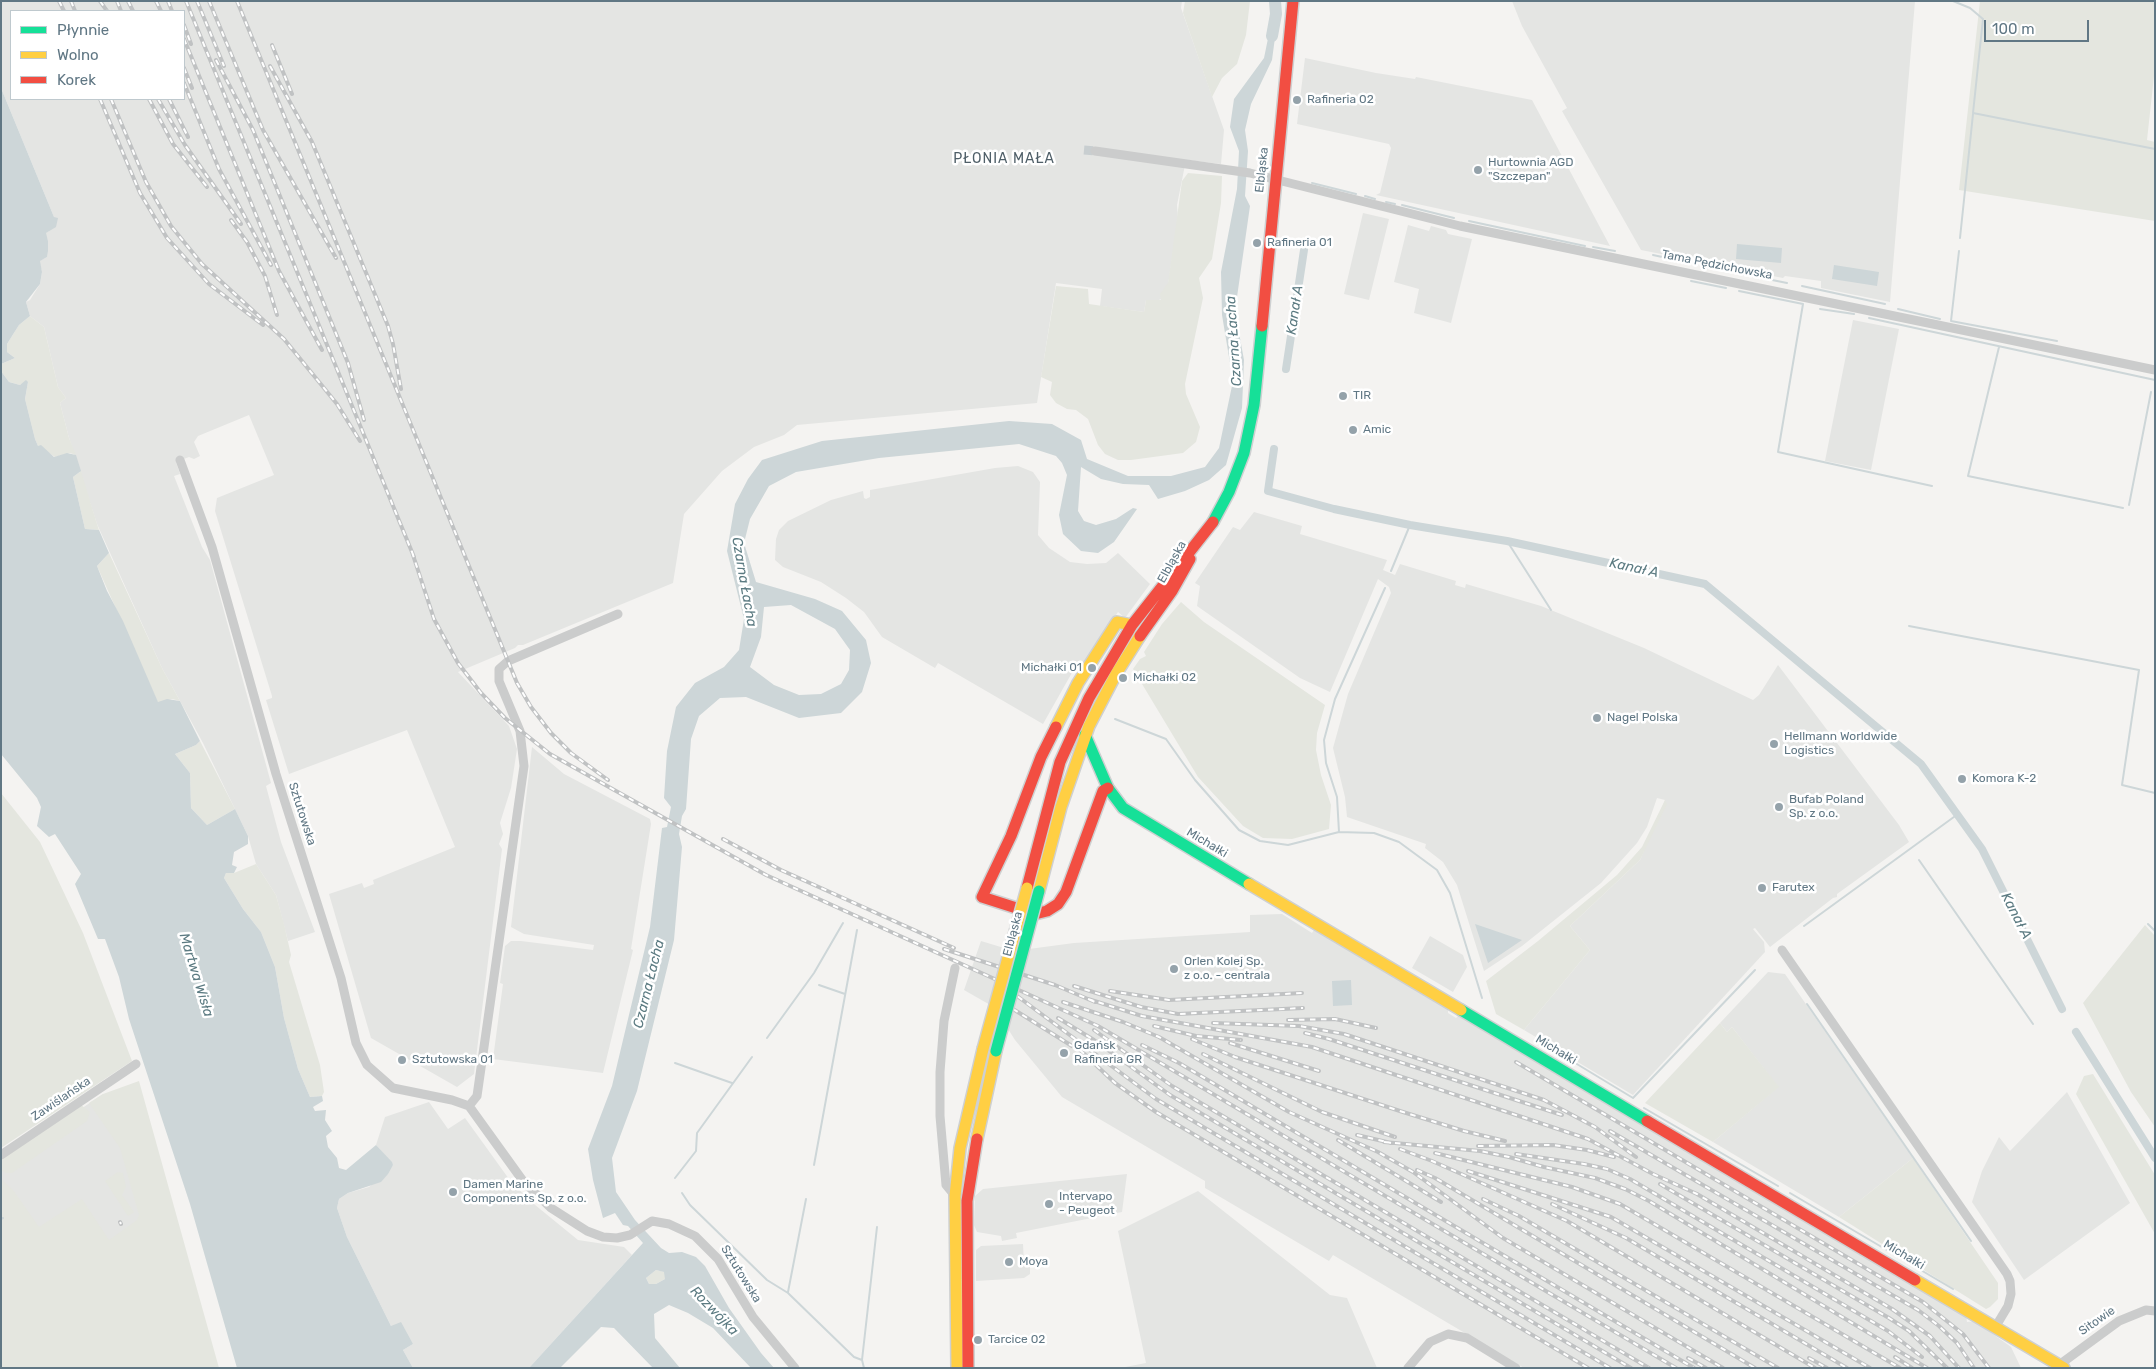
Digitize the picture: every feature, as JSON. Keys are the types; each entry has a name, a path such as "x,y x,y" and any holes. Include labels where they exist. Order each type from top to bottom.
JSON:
{"main road":[{"name":"Elbląska","path":"957,1368 955,1196 962,1139 983,1049 1033,889 1085,735 1116,674 1133,646 1172,592 1232,484 1244,453 1254,405 1293,1"},
{"name":"Elbląska","path":"968,1368 967,1201 980,1117 1033,889 1045,815 1060,762 1089,698 1132,625 1200,540"},
{"path":"1108,788 1103,792 1066,892 1058,904 1047,911 1035,914 982,897 1011,836 1052,735 1078,683 1117,622 1132,625"},
{"path":"1052,735 1068,744"},
{"name":"Michałki","path":"1085,735 1108,788 1123,808 1134,816 1996,1326 2059,1366"},
{"path":"1076,760 1096,760"}],"street":[{"name":"Tama Pędzichowska","path":"1095,151 1250,173 1479,230 2155,370"},
{"name":"Sztutowska","path":"180,460 212,547 276,774 341,978 356,1043 366,1065 393,1088 452,1100 469,1106 523,1181 551,1208 590,1233 603,1237 617,1238 630,1235 652,1221 669,1224 703,1241 718,1259 753,1317 795,1368"},
{"path":"469,1106 477,1096 524,766 520,731 499,681 499,668 508,661 618,614"},
{"path":"1782,950 2007,1274 2011,1294 2008,1306 1996,1326"},
{"name":"Elbląska","path":"955,968 944,1021 940,1072 940,1116 946,1185 955,1196"},
{"name":"Zawiślańska","path":"1,1155 136,1064"},
{"path":"955,1196 967,1201"},
{"name":"Sitowie","path":"2059,1366 2132,1314 2146,1310 2155,1312"},
{"path":"1408,1368 1436,1338 1448,1334 1467,1338 1516,1368"}],"shaded area":[{"path":"1,1 1182,1 1181,8 1224,130 1221,164 1186,160 1177,205 1178,219 1166,298 1155,301 1146,300 1144,312 1100,306 1102,289 1056,283 1037,403 797,425 784,435 754,447 722,471 684,514 673,583 523,645 518,645 515,648 458,672 509,726 517,749 511,788 500,823 503,834 499,844 502,849 474,1074 457,1087 371,1038 329,894 362,883 364,888 374,884 373,880 455,847 407,730 289,774 266,700 272,698 272,696 215,511 217,498 274,475 249,415 198,436 194,442 200,456 194,459 189,457 176,462 180,474 174,476 202,547 210,560 271,783 266,786 281,842 315,932 288,941 276,895 256,864 248,836 203,743 162,668 97,524 69,438 60,403 66,398 58,387 44,327 30,316 26,302 30,300 40,284 42,272 39,261 47,257 48,241 45,233 49,231 54,217 1,88"},
{"path":"1185,1 1250,1 1246,35 1237,64 1222,78 1212,97 1183,13"},
{"path":"1512,1 1915,1 1890,302 1821,288 1821,281 1785,276 1783,278 1641,250 1562,111 1567,108 1522,26"},
{"path":"1980,1 2155,1 2155,67 2147,140 2155,142 2155,221 1959,190"},
{"name":"Hurtownia AGD \"Szczepan\"","path":"1305,58 1376,73 1415,79 1416,77 1532,100 1610,246 1376,195 1380,193 1391,148 1389,144 1297,124"},
{"path":"1188,173 1222,176 1221,203 1212,259 1199,278 1203,298 1185,384 1186,394 1200,427 1196,442 1183,453 1118,460 1105,454 1098,445 1088,419 1076,410 1067,409 1056,403 1050,395 1052,382 1041,377 1056,286 1088,289 1089,304 1144,312 1146,300 1161,300 1160,294 1168,283 1182,181"},
{"path":"1363,213 1389,219 1369,300 1344,294"},
{"path":"1408,225 1429,231 1431,226 1446,230 1448,234 1472,239 1451,323 1414,313 1419,289 1394,282"},
{"path":"30,316 44,327 58,387 66,398 60,403 69,438 76,455 70,453 55,457 38,446 25,399 28,382 20,385 9,382 1,371 1,364 15,358 7,352 7,344 19,325"},
{"path":"1853,320 1899,329 1871,470 1825,461"},
{"path":"1018,466 1033,472 1040,482 1038,535 1049,548 1070,562 1087,564 1106,563 1118,553 1150,584 1125,618 1118,612 1082,665 1078,662 1043,724 938,663 935,668 882,637 864,612 846,598 821,582 783,567 775,560 776,539 779,530 788,521 831,500 863,491 864,498 866,499 870,497 870,490 995,468"},
{"path":"81,471 99,530 85,529 73,477"},
{"path":"1254,512 1302,526 1300,534 1387,560 1383,570 1395,575 1400,564 1456,581 1455,585 1465,588 1466,584 1541,606 1644,648 1753,700 1759,695 1778,665 1899,825 1909,842 1837,894 1837,897 1833,898 1770,947 1755,928 1753,929 1764,942 1765,952 1633,1095 1524,1030 1590,950 1570,926 1640,860 1665,800 1657,798 1647,827 1637,843 1601,883 1522,946 1484,971 1457,885 1443,862 1425,848 1426,844 1347,817 1345,797 1333,748 1348,694 1391,593 1389,587 1378,579 1330,692 1300,678 1197,606 1200,586 1195,583 1233,527 1240,530"},
{"path":"109,553 162,668 180,701 172,699 158,703 97,566"},
{"path":"1181,602 1204,622 1325,705 1317,733 1316,750 1321,775 1331,805 1329,829 1292,839 1263,838 1243,826 1198,777 1133,669 1140,659 1146,656 1144,652 1162,624"},
{"path":"200,741 235,809 207,825 191,808 190,773 175,754 196,745"},
{"path":"532,747 564,774 650,819 651,824 631,949 633,950 603,1073 493,1059 503,984 500,983 505,946 511,941 521,941 593,950 594,945 524,934 511,927"},
{"path":"1,793 40,842 83,933 132,1061 1,1148"},
{"path":"1665,800 1667,804 1640,860 1570,926 1590,950 1524,1030 1496,1014 1486,981 1538,941 1617,875 1642,847"},
{"path":"256,864 276,895 291,955 289,962 320,1065 324,1092 322,1096 310,1097 298,1069 284,1018 275,967 261,932 243,909 224,878 226,873 234,873"},
{"path":"1282,914 1312,933 1314,930 1448,1008 1448,1013 1456,1018 1459,1015 1966,1315 1967,1322 1975,1321 2011,1347 2021,1368 1524,1368 1333,1255 1329,1261 1205,1188 1205,1181 1062,1097 1015,1040 998,1013 999,1010 964,990 981,941 1014,951 1074,943 1250,932 1250,915"},
{"path":"2145,925 2155,936 2155,1127 2131,1092 2083,1003"},
{"path":"1430,936 1463,955 1467,967 1453,992 1412,968"},
{"path":"1768,972 1785,974 1913,1158 1839,1217 1713,1142 1778,1087 1732,1027 1727,1032 1720,1023"},
{"path":"1720,1023 1727,1032 1732,1027 1779,1087 1713,1142 1645,1103"},
{"path":"2093,1074 2155,1175 2155,1234 2076,1094 2084,1076"},
{"path":"139,1081 219,1368 1,1368 1,1179 13,1190 39,1227 82,1199 109,1240 137,1220 139,1215 120,1148 89,1103 103,1094"},
{"path":"2067,1092 2130,1203 2024,1280 1972,1202 1982,1171 1999,1137 2010,1151"},
{"path":"103,1094 156,1223 63,1287 1,1187 1,1163"},
{"name":"Damen Marine Components Sp. z o.o.","path":"429,1102 448,1129 465,1118 509,1179 529,1200 578,1240 624,1247 632,1255 529,1368 413,1368 403,1350 413,1344 391,1326 347,1237 337,1208 339,1199 348,1193 369,1187 393,1165 376,1145 385,1117"},
{"path":"81,1105 90,1112 87,1121 12,1173 6,1173 1,1170 1,1159"},
{"path":"1913,1158 1998,1283 1998,1299 1986,1309 1839,1217"},
{"path":"118,1172 123,1173 126,1187 122,1195 134,1212 128,1216 105,1181"},
{"name":"Intervapo - Peugeot","path":"1127,1174 1122,1212 1016,1233 1017,1238 1002,1241 1001,1236 977,1232 974,1225 975,1196 983,1189"},
{"path":"1198,1191 1330,1295 1347,1298 1377,1368 1120,1368 1146,1363 1118,1231"},
{"path":"1023,1244 1024,1264 1030,1265 1030,1274 1024,1278 976,1281 976,1250 981,1246"},
{"path":"656,1270 665,1272 665,1279 656,1284 649,1284 646,1278"}],"water":[{"name":"Rozwójka","path":"1273,14 1276,30 1272,60 1251,104 1245,130 1248,151 1245,196 1250,206 1235,311 1244,360 1242,408 1226,465 1209,480 1185,491 1158,499 1149,485 1123,484 1101,479 1081,467 1078,511 1084,521 1096,525 1116,519 1133,508 1137,509 1114,542 1098,553 1081,551 1063,534 1059,515 1067,475 1062,463 1056,456 1019,444 879,458 796,472 769,486 750,519 744,543 756,582 815,599 842,611 866,640 871,663 862,692 841,713 799,718 746,697 720,698 699,716 691,739 686,809 682,816 679,834 682,847 674,940 637,1091 612,1158 616,1192 635,1220 661,1248 669,1253 682,1252 696,1257 705,1266 729,1308 774,1368 751,1368 713,1328 688,1313 669,1305 654,1314 655,1338 680,1368 653,1368 614,1328 601,1327 560,1368 529,1368 643,1243 628,1226 623,1225 615,1213 603,1218 593,1180 588,1149 612,1086 650,927 662,828 667,827 671,807 664,798 667,751 676,707 695,683 724,667 739,650 744,619 727,551 735,504 748,479 762,460 822,441 1009,421 1052,424 1081,440 1087,459 1128,476 1171,476 1205,467 1219,448 1233,381 1222,315 1221,272 1237,189 1239,151 1230,127 1234,99 1264,58","holes":["791,605 835,629 850,650 849,670 841,684 821,694 799,695 774,685 750,667 761,637 764,607","656,1270 664,1272 665,1279 656,1284 649,1284 646,1278"]},
{"path":"1,88 54,217 58,218 56,227 46,233 48,251 47,257 40,261 42,272 40,284 26,302 30,316 19,325 7,344 7,352 15,358 1,364"},
{"path":"1737,244 1782,248 1781,263 1736,259"},
{"path":"1834,265 1879,272 1877,286 1832,279"},
{"name":"Martwa Wisła","path":"1,371 9,382 20,385 26,380 28,382 25,399 38,446 41,445 54,457 67,453 76,455 81,471 73,477 85,529 99,530 109,553 97,566 107,591 123,621 158,702 167,699 180,701 200,741 196,745 175,754 190,773 191,808 207,825 235,809 248,836 248,844 234,852 232,865 237,867 234,873 226,873 224,878 243,909 261,932 275,967 284,1018 298,1069 310,1097 322,1096 323,1101 313,1107 315,1111 326,1110 325,1120 332,1131 326,1136 328,1147 337,1158 339,1168 346,1170 376,1145 392,1162 393,1165 381,1182 348,1193 339,1199 337,1208 347,1237 391,1326 401,1322 413,1344 403,1350 413,1368 237,1368 190,1204 129,1019 119,977 105,939 98,939 75,884 81,874 55,834 49,837 37,826 41,807 37,798 1,754"},
{"path":"1475,924 1522,940 1488,963"},
{"path":"1351,980 1352,1005 1333,1006 1332,981"}],"waterway":[{"name":"Czarna Łacha","path":"1272,36 1276,14 1275,1"},
{"path":"1953,1 1970,8 1983,19 1973,113 2155,149"},
{"path":"1960,238 1973,114"},
{"path":"1312,183 1356,194"},
{"path":"1365,196 1375,199"},
{"path":"1386,202 1395,204"},
{"path":"1402,205 1454,218"},
{"path":"1469,221 1585,246"},
{"path":"1593,247 1615,251"},
{"name":"Kanał A","path":"1286,369 1304,250"},
{"path":"1959,251 1951,321 2057,341"},
{"path":"1653,255 1690,263"},
{"path":"1703,266 1787,283"},
{"path":"1691,281 1726,288"},
{"path":"1802,286 1885,304"},
{"path":"1739,291 1803,304 1778,452 1932,486"},
{"path":"1820,309 1854,314"},
{"path":"1898,309 1940,319"},
{"path":"1869,318 2155,380"},
{"path":"1999,347 1968,476 2123,508"},
{"path":"2129,505 2151,392"},
{"name":"Kanał A","path":"1274,449 1268,491 1334,509 1410,525 1507,541 1705,584 1921,764 1982,849 2062,1009"},
{"path":"1391,571 1410,525"},
{"path":"1507,541 1551,610"},
{"path":"1115,719 1166,739 1195,780 1239,830 1260,841 1288,845 1339,832 1337,797 1326,763 1324,740 1335,699 1385,588"},
{"path":"1909,626 2139,670 2122,785 2155,793"},
{"path":"1804,926 1958,814"},
{"path":"1339,832 1374,833 1399,842 1437,870 1450,893 1482,998"},
{"path":"1919,860 2033,1024"},
{"path":"767,1038 814,973 843,923"},
{"path":"2148,924 2155,931"},
{"path":"814,1165 857,930"},
{"path":"1562,1055 1633,1098 1755,970"},
{"path":"819,985 845,994"},
{"path":"1807,1004 1971,1241"},
{"name":"Kanał A","path":"2076,1032 2155,1158"},
{"path":"675,1178 696,1151 697,1133 752,1057"},
{"path":"675,1063 732,1083"},
{"path":"1644,1108 1778,1186"},
{"path":"682,1193 690,1205 767,1280 788,1293 854,1357 862,1360 864,1368"},
{"path":"1790,1193 1953,1289"},
{"path":"788,1292 806,1199"},
{"path":"862,1360 877,1227"}],"tunnel":[{"path":"1084,150 1095,151"}],"railway":[{"path":"59,1 64,10"},
{"path":"71,1 75,10"},
{"path":"100,1 106,10"},
{"path":"117,1 121,10"},
{"path":"128,1 132,10"},
{"path":"156,1 160,10"},
{"path":"168,1 172,10"},
{"path":"186,1 414,557"},
{"path":"197,1 224,66"},
{"path":"209,1 263,130 336,258"},
{"path":"237,1 517,683 531,707 551,733 571,753 608,780"},
{"path":"185,28 191,44"},
{"path":"185,41 279,271 322,350"},
{"path":"272,45 292,94"},
{"path":"216,60 253,130 348,363 364,420"},
{"path":"270,66 312,142 388,326 401,389"},
{"path":"185,70 192,88"},
{"path":"185,85 219,169 271,265"},
{"path":"100,100 140,193 167,238 209,284 263,325"},
{"path":"111,100 146,182 171,226 202,264 284,339 337,404 360,441"},
{"path":"150,100 173,144 207,187"},
{"path":"159,100 185,145 241,224"},
{"path":"170,100 188,137"},
{"path":"231,220 247,242 265,276 277,315"},
{"path":"412,552 434,619 458,663 481,693 505,718 550,754 766,875 1098,1026 1676,1368"},
{"path":"723,839 781,870 954,948"},
{"path":"944,949 1055,985 1095,1002"},
{"path":"1074,986 1141,1007 1178,1014 1303,1008"},
{"path":"1009,990 1156,1099 1610,1368"},
{"path":"1110,991 1169,1000 1302,993"},
{"path":"1088,999 1142,1016 1312,1047 1588,1139 1653,1174 1697,1194 1892,1309 1930,1336 1959,1368"},
{"path":"1063,1002 1123,1022 1159,1037 1289,1112 1378,1152 1413,1172 1503,1238 1723,1368"},
{"path":"1013,1009 1072,1046"},
{"path":"1058,1018 1094,1040 1170,1095 1631,1368"},
{"path":"1288,1020 1335,1019 1376,1028"},
{"path":"1213,1023 1299,1026 1344,1034 1544,1100 1595,1127 1636,1157"},
{"path":"1154,1026 1196,1036 1241,1040"},
{"path":"1094,1030 1172,1086 1649,1368"},
{"path":"1305,1033 1329,1039 1562,1115"},
{"path":"1192,1039 1235,1057 1403,1112 1464,1131 1505,1141"},
{"path":"1230,1043 1319,1071"},
{"path":"1142,1045 1179,1063 1694,1368"},
{"path":"1080,1050 1115,1083 1156,1112 1588,1368"},
{"path":"1203,1054 1322,1112 1395,1137"},
{"path":"1516,1062 1923,1302 1963,1334 1989,1368"},
{"path":"1610,1131 1918,1310 1957,1343 1974,1368"},
{"path":"1357,1135 1391,1143"},
{"path":"1338,1140 1441,1202"},
{"path":"1384,1142 1480,1151 1595,1178 1625,1189 1649,1201 1927,1368"},
{"path":"1478,1146 1553,1145 1587,1150 1614,1157"},
{"path":"1400,1149 1432,1161 1567,1221 1815,1368"},
{"path":"1435,1153 1572,1187 1620,1204 1900,1368"},
{"path":"1516,1154 1607,1169 1630,1179 1888,1331 1922,1357"},
{"path":"1417,1170 1435,1178 1755,1368"},
{"path":"1468,1171 1611,1217 1870,1368"},
{"path":"1660,1184 1889,1318 1909,1331 1947,1368"},
{"path":"1483,1199 1519,1216 1778,1368"},
{"path":"1552,1204 1626,1238 1847,1368"},
{"path":"1895,1357 1912,1368"},
{"path":"1688,1358 1706,1368"},
{"path":"1809,1358 1827,1368"}],"traffic: fast":[{"path":"1213,522 1229,492 1244,453 1254,405 1262,326"},
{"path":"1085,735 1108,788 1123,808 1249,884"},
{"path":"996,1051 1039,891"},
{"path":"1461,1010 1647,1121"}],"traffic: slow":[{"path":"1056,727 1078,683 1117,622 1132,625"},
{"path":"1039,891 1061,807 1089,726 1116,674 1140,636"},
{"path":"1249,884 1461,1010"},
{"path":"983,1049 1027,888"},
{"path":"957,1368 955,1196 960,1148 983,1049"},
{"path":"977,1139 996,1051"},
{"path":"1915,1280 2064,1368"}],"traffic: jam":[{"path":"1262,326 1293,1"},
{"path":"1027,888 1060,762 1089,698 1132,625 1213,522"},
{"path":"1140,636 1172,591 1190,559"},
{"path":"1056,727 1041,757 1011,836 982,897 1035,914 1047,911 1058,904 1066,892 1103,791 1108,788"},
{"path":"1647,1121 1915,1280"},
{"path":"968,1368 967,1201 977,1139"}],"place":[{"name":"Rafineria 02","path":"1297,100"},
{"name":"Hurtownia AGD \"Szczepan\"","path":"1478,170"},
{"name":"Rafineria 01","path":"1257,243"},
{"name":"TIR","path":"1343,396"},
{"name":"Amic","path":"1353,430"},
{"name":"Michałki 01","path":"1092,668"},
{"name":"Michałki 02","path":"1123,678"},
{"name":"Nagel Polska","path":"1597,718"},
{"name":"Hellmann Worldwide Logistics","path":"1774,744"},
{"name":"Komora K-2","path":"1962,779"},
{"name":"Bufab Poland Sp. z o.o.","path":"1779,807"},
{"name":"Farutex","path":"1762,888"},
{"name":"Orlen Kolej Sp. z o.o. - centrala","path":"1174,969"},
{"name":"Gdańsk Rafineria GR","path":"1064,1053"},
{"name":"Sztutowska 01","path":"402,1060"},
{"name":"Damen Marine Components Sp. z o.o.","path":"453,1192"},
{"name":"Intervapo - Peugeot","path":"1049,1204"},
{"name":"Moya","path":"1009,1262"},
{"name":"Tarcice 02","path":"978,1340"}],"district":[{"name":"PŁONIA MAŁA","path":"1004,159"}]}
